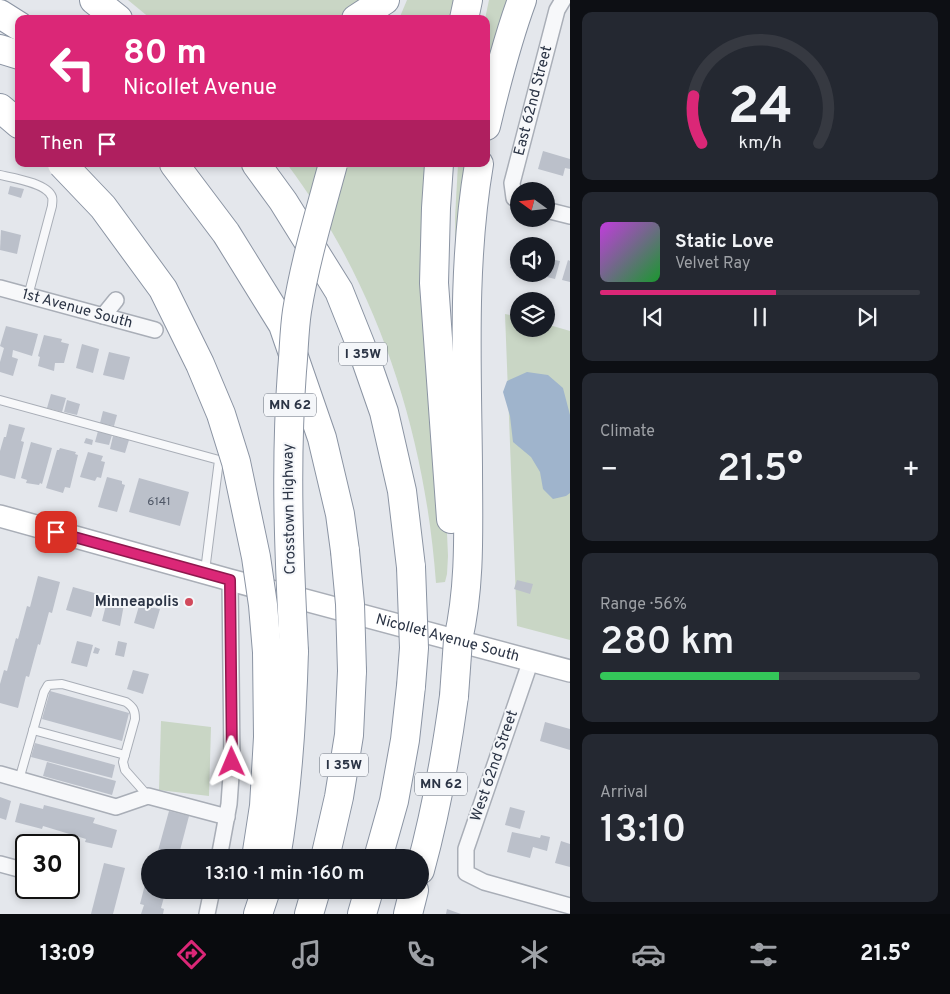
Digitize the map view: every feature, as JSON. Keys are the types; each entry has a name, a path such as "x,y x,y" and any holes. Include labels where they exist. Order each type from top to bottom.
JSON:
{"highway":[{"path":"94,0 113,15"},
{"path":"362,15 385,0"},
{"path":"383,15 389,0"},
{"path":"465,15 468,0"},
{"path":"490,109 522,0"},
{"path":"0,14 15,23"},
{"path":"0,49 15,54"},
{"path":"0,108 15,121"},
{"path":"65,167 103,206 163,289 204,373 221,414 236,462 256,557 267,652 268,737 264,806 257,849"},
{"name":"I 35W","path":"176,167 226,234 283,325 322,438 340,514 350,604 352,671 349,735 340,797 327,849"},
{"name":"I 35W","path":"258,167 283,201 339,291 384,412 402,491 411,567 414,639 405,740 394,801 381,849"},
{"name":"Crosstown Highway","path":"277,849 291,739 294,651 288,536 287,468 292,371 297,312 314,233 332,167"},
{"name":"MN 62","path":"426,849 434,820 446,758 454,696 458,640 455,611 461,586 434,283 439,167"},
{"path":"461,586 468,504 466,310 470,232 479,167"},
{"path":"251,914 252,899"},
{"path":"258,914 263,899"},
{"path":"309,914 313,899"},
{"path":"362,914 366,899"},
{"path":"408,914 412,899"}],"main road":[{"name":"Nicollet Avenue South","path":"0,516 570,671"}],"street":[{"name":"East 62nd Street","path":"512,182 557,10 563,0"},
{"path":"555,212 570,216"},
{"name":"1st Avenue South","path":"0,288 154,330"},
{"path":"103,316 116,300"},
{"path":"222,849 227,817 232,762 230,580"},
{"name":"West 62nd Street","path":"531,660 466,849 466,873 484,882 570,906"},
{"path":"0,774 116,807 148,796 227,817"},
{"path":"0,866 15,869"},
{"path":"207,914 210,899"}],"lane":[{"path":"0,174 39,185 47,190 52,197 52,206 28,296"},
{"path":"0,400 219,460 205,573"},
{"path":"20,780 44,692 48,685 62,684 126,702 132,706 135,711 135,719 123,762 125,770 148,796"},
{"path":"33,730 125,755"}],"green space":[{"path":"128,0 372,0 366,15 146,15"},
{"path":"407,0 461,0 457,15 401,15"},
{"path":"489,0 516,0 490,88 490,15 486,15"},
{"path":"289,167 431,167 448,556 445,582 436,583 421,471 408,416 392,363 371,310 347,259 319,211"},
{"path":"458,167 473,167 456,278 455,218"},
{"path":"505,314 510,315 510,337 555,337 555,327 570,331 570,640 517,626"},
{"path":"161,721 211,727 209,796 159,790"}],"water":[{"path":"527,372 548,375 563,388 570,415 570,493 566,496 553,499 543,489 540,472 531,457 513,442 510,416 503,392 507,381"}],"building":[{"path":"543,151 570,159 570,169 565,168 563,176 538,169"},
{"path":"10,186 24,189 21,198 8,194"},
{"path":"1,230 21,235 17,254 0,250"},
{"path":"555,260 560,261 555,279"},
{"path":"568,260 570,261 570,282 562,280"},
{"path":"6,326 38,334 32,356 13,350 12,357 18,359 13,376 0,372 0,362 4,348 0,346"},
{"path":"44,335 62,339 61,342 69,344 64,363 55,363 54,371 38,366 40,357 38,356"},
{"path":"82,344 99,349 93,373 76,368"},
{"path":"109,352 130,357 124,380 103,375"},
{"path":"51,394 66,398 62,412 47,408"},
{"path":"67,400 80,404 77,415 64,412"},
{"path":"103,411 117,415 114,426 100,423"},
{"path":"9,424 25,428 21,441 24,442 15,479 0,475 0,451"},
{"path":"98,431 112,435 109,445 95,442"},
{"path":"113,436 129,440 125,453 110,449"},
{"path":"86,438 93,440 92,445 84,443"},
{"path":"31,442 52,448 42,484 40,483 39,485 26,483 27,480 21,478"},
{"path":"60,448 76,452 75,454 78,455 70,488 65,487 63,493 46,488 57,450"},
{"path":"88,452 103,456 101,461 105,462 101,478 97,477 95,481 80,477"},
{"path":"107,477 122,481 122,484 125,485 117,512 98,507"},
{"path":"139,478 189,492 180,526 129,512"},
{"path":"38,576 60,582 52,613 49,612 29,677 26,676 18,708 0,703 0,684 4,670 7,671 27,606 30,607"},
{"path":"517,580 533,584 530,594 514,589"},
{"path":"73,587 98,594 91,617 66,610"},
{"path":"115,597 125,599 120,626 102,621 107,601 114,603"},
{"path":"139,606 160,609 154,629 134,623"},
{"path":"77,641 93,645 87,667 71,663"},
{"path":"118,641 127,643 124,657 115,655"},
{"path":"95,647 100,649 98,654 93,653"},
{"path":"133,670 149,674 143,694 127,689"},
{"path":"50,691 129,713 122,741 42,719"},
{"path":"545,722 570,729 570,750 540,741"},
{"path":"35,743 115,765 112,778 31,757"},
{"path":"47,762 116,781 112,795 43,776"},
{"path":"0,797 11,801 6,820 0,818"},
{"path":"20,803 43,809 44,805 95,818 93,823 117,830 112,848 85,842 86,839 80,837 80,834 69,834 43,826 42,829 15,822"},
{"path":"510,807 525,811 520,829 505,825"},
{"path":"169,811 189,816 180,849 158,849"},
{"path":"512,832 540,838 541,835 550,837 547,851 533,847 530,858 507,852"},
{"path":"561,841 570,844 570,867 555,863"},
{"path":"104,863 125,868 113,914 91,914"},
{"path":"141,899 164,899 161,908 164,909 163,914 141,914 144,905 140,904"},
{"path":"447,909 461,914 446,914"}],"place":[{"name":"Minneapolis","path":"189,602"}],"route":[{"path":"56,532 230,580 232,762"}]}
